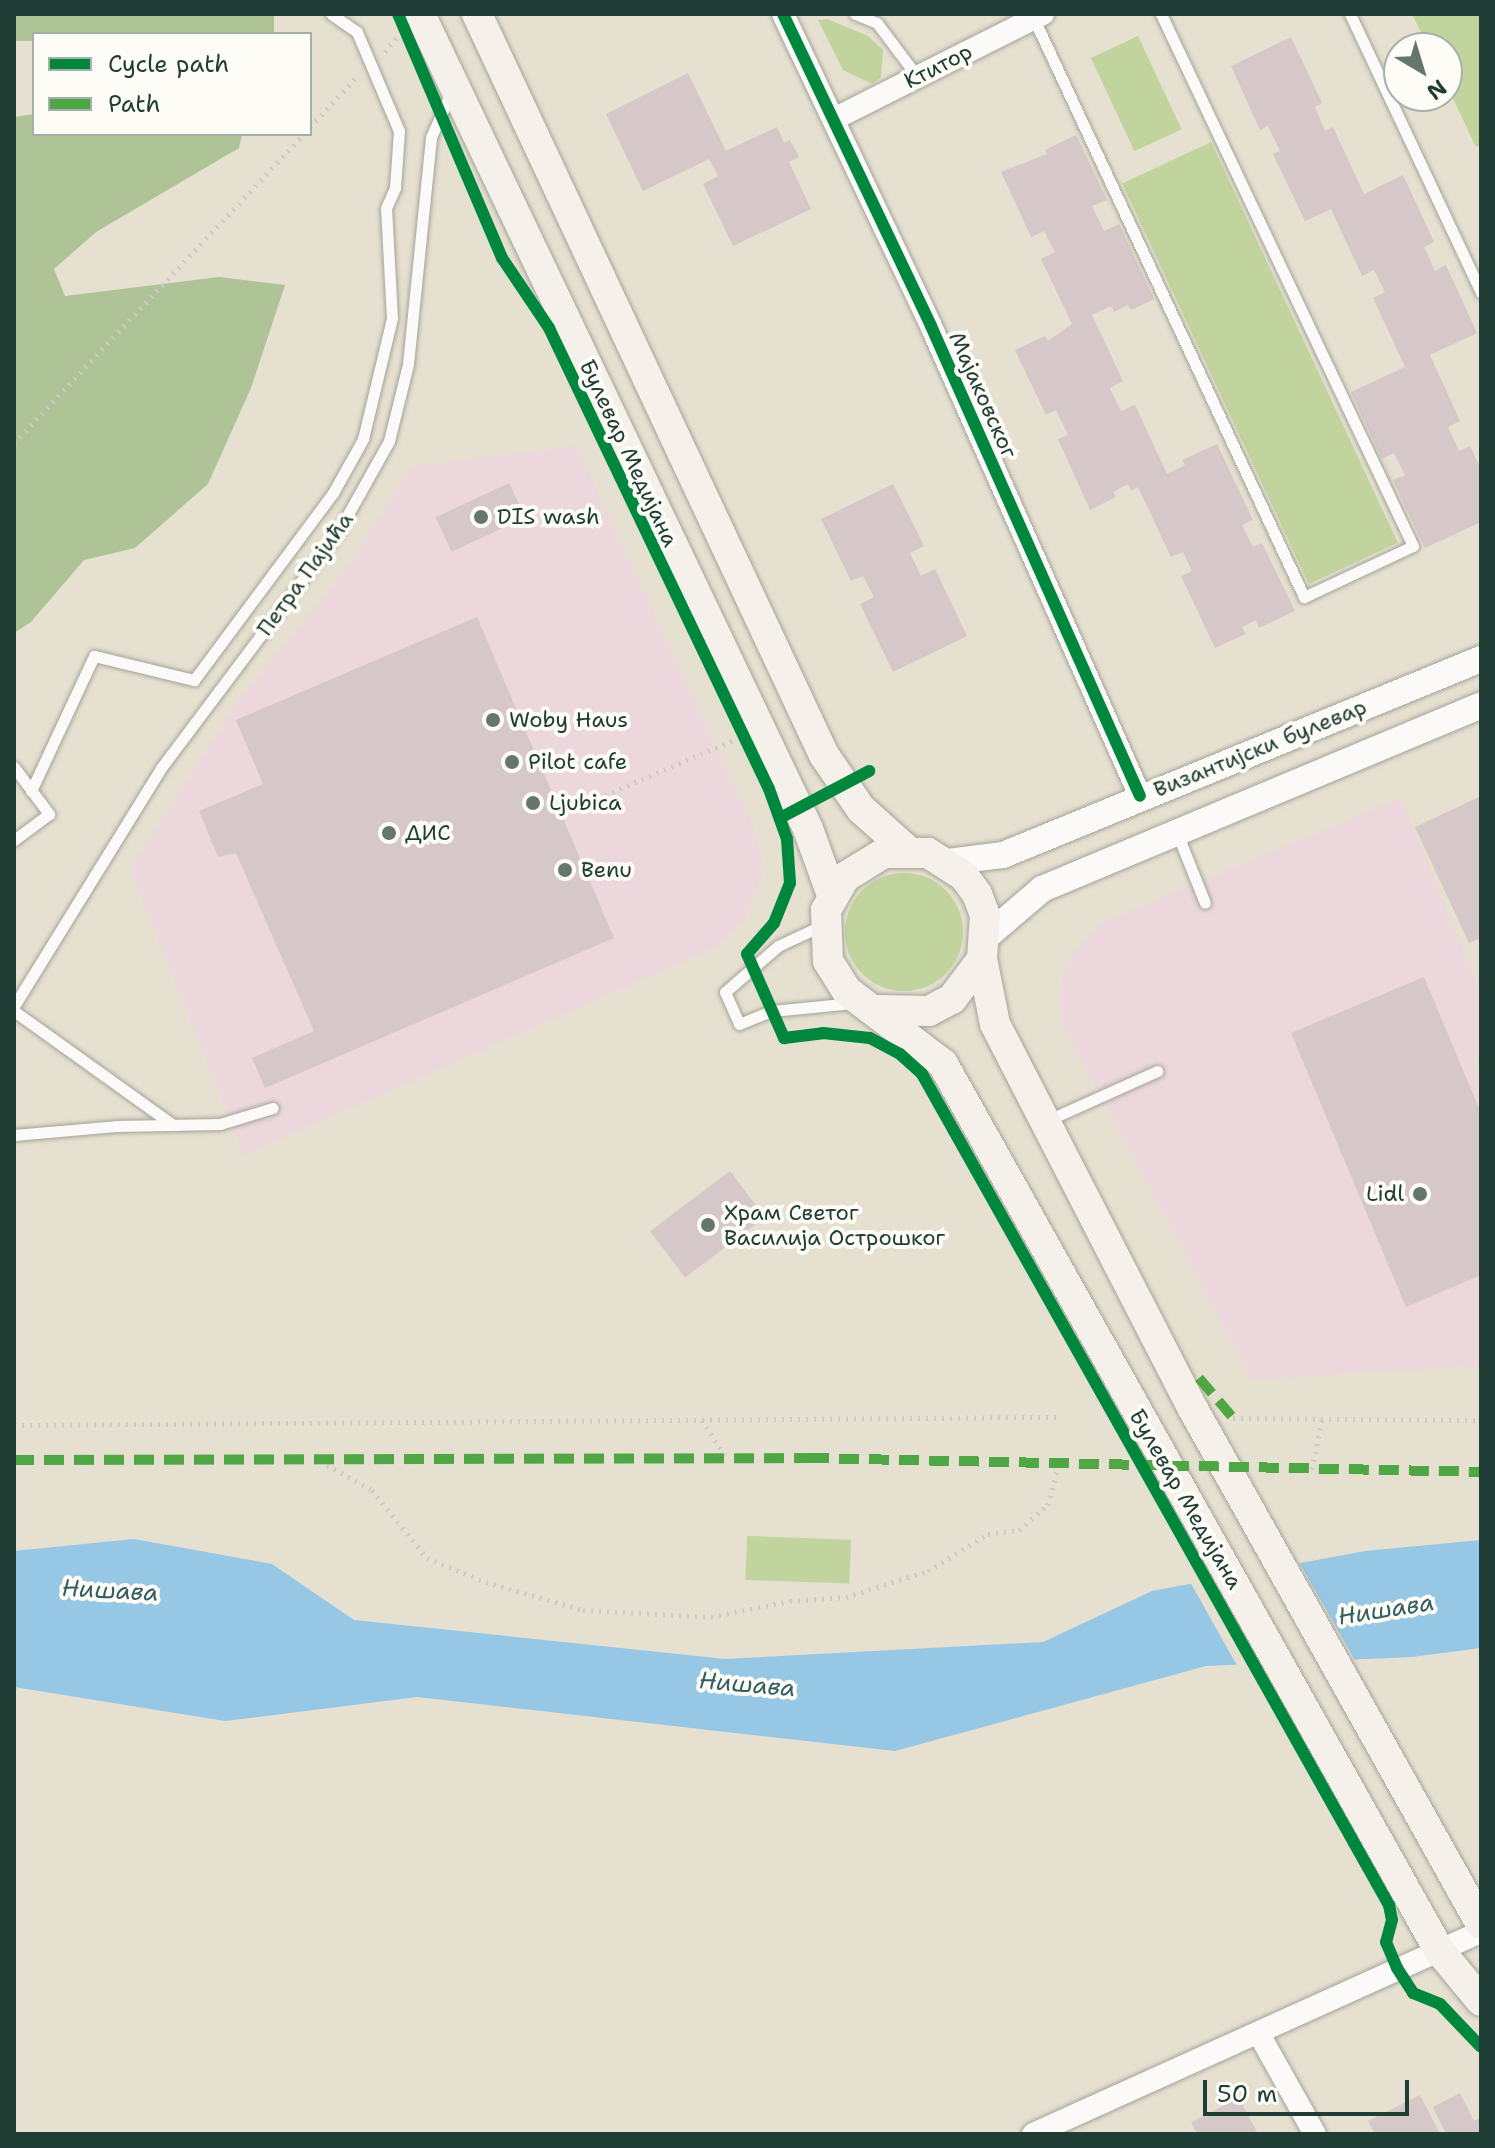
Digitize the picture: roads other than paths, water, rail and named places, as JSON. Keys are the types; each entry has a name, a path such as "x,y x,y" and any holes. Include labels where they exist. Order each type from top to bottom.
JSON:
{"main road":[{"path":"477,14 824,755 861,809 907,850 947,862 977,894 988,1007 1193,1409 1481,1924"},
{"name":"Булевар Медијана","path":"410,30 454,86 808,829 832,895"},
{"path":"823,925 832,895 863,862 907,850"},
{"name":"Булевар Медијана","path":"823,925 836,977 943,1064 1134,1410 1351,1786 1439,1950 1481,2001"},
{"path":"870,1006 929,1011 961,990 984,948"}],"street":[{"name":"Мајаковског","path":"783,14 834,119 1140,796"},
{"name":"Ктитор","path":"834,119 916,75 1039,16"},
{"name":"Византијски булевар","path":"947,862 1003,855 1140,796 1481,659"},
{"name":"Византијски булевар","path":"984,948 1042,889 1481,705"},
{"path":"1033,2134 1481,1932"},
{"path":"1259,2034 1315,2134"}],"lane":[{"path":"31,791 94,656 194,680 333,493 363,439 392,318 386,208 395,188 399,131 357,32 331,14"},
{"path":"855,14 877,23 916,75"},
{"path":"1039,16 1304,597 1413,546 1161,14"},
{"path":"1350,14 1481,293"},
{"name":"Петра Пајића","path":"14,1009 161,768 338,532 389,441 408,364 431,137 454,86"},
{"path":"14,767 49,814 14,840"},
{"path":"1176,831 1205,903"},
{"path":"823,925 778,946 725,992 739,1024 772,1011 870,1006"},
{"path":"14,1009 172,1125"},
{"path":"1045,1122 1157,1071"},
{"path":"14,1135 220,1124 273,1108"}],"water":[{"name":"Нишава","path":"134,1539 272,1564 354,1620 726,1659 1043,1642 1152,1591 1365,1551 1481,1540 1481,1648 1412,1657 1206,1666 895,1751 417,1697 225,1721 14,1687 14,1551"}],"place":[{"name":"DIS wash","path":"481,517"},
{"name":"Woby Haus","path":"493,720"},
{"name":"Pilot cafe","path":"512,762"},
{"name":"Ljubica","path":"533,803"},
{"name":"ДИС","path":"389,833"},
{"name":"Benu","path":"565,870"},
{"name":"Lidl","path":"1420,1194"},
{"name":"Храм Светог Василија Острошког","path":"708,1225"}]}
